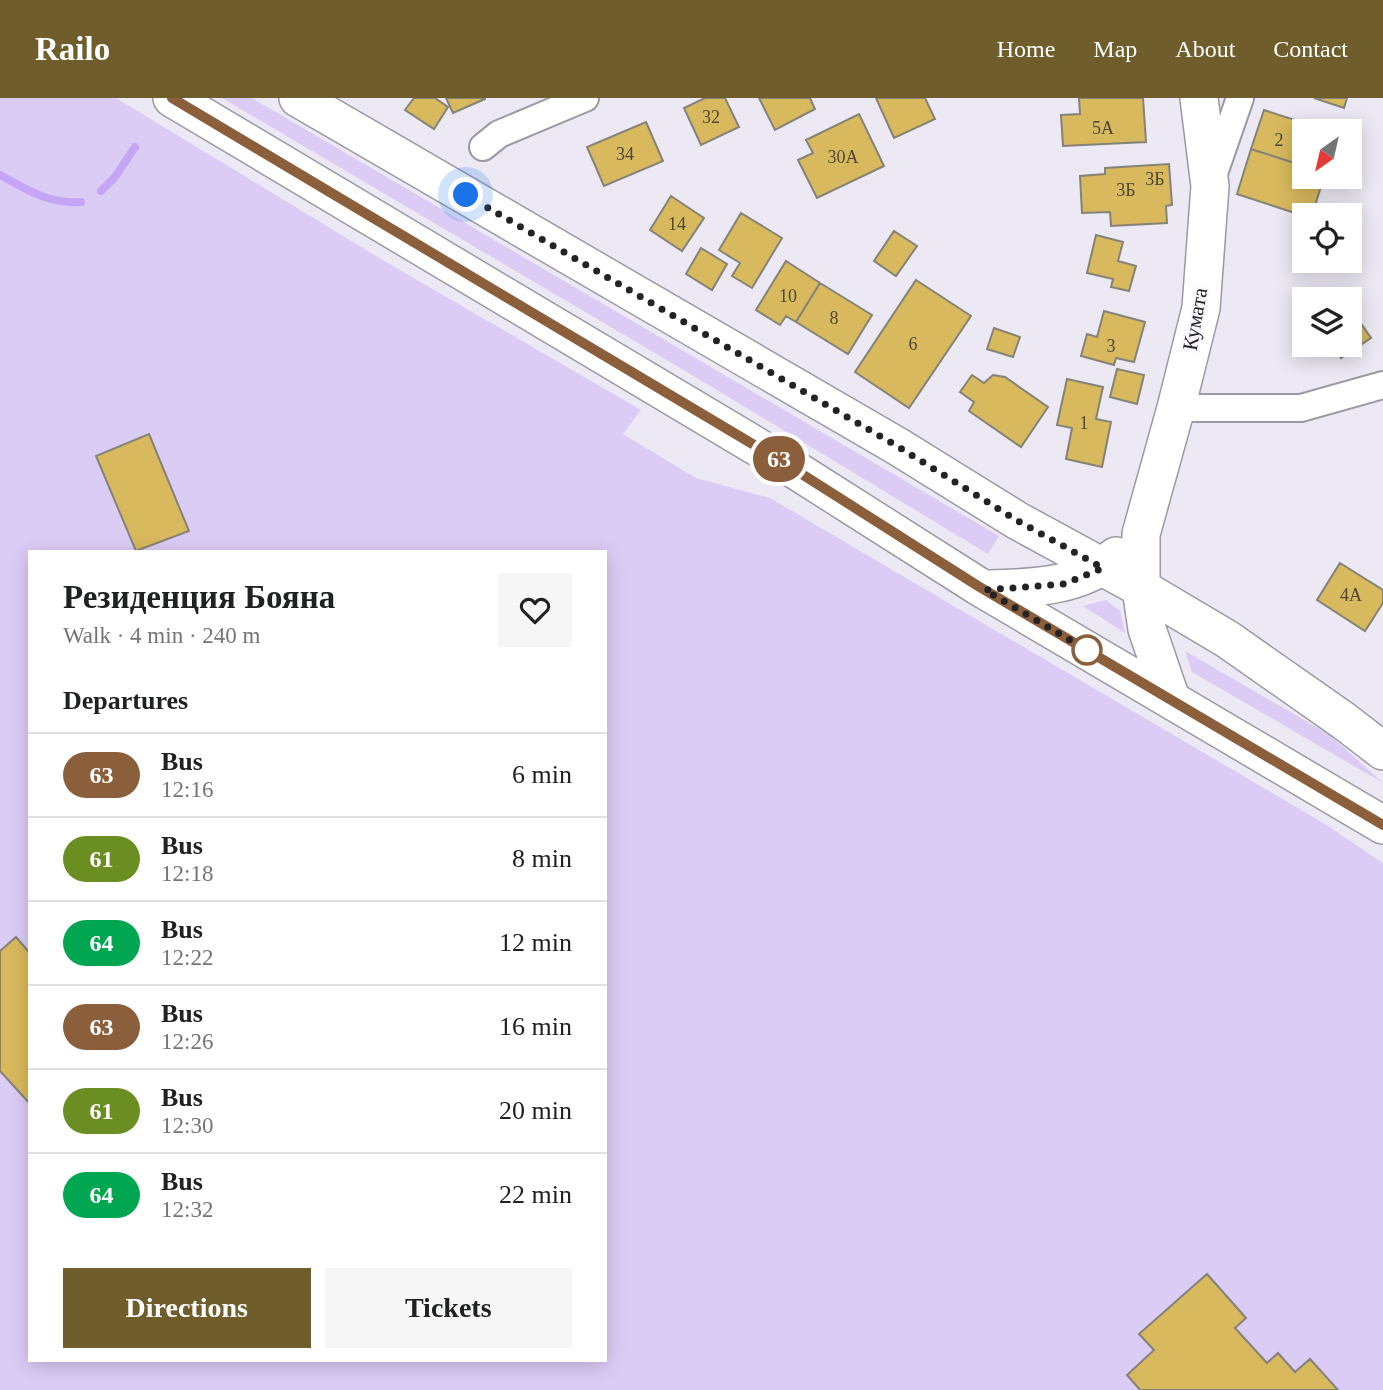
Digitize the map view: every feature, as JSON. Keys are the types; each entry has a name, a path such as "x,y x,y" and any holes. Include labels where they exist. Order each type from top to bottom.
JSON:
{"main road":[{"path":"172,98 786,464 985,590 1383,825"},
{"path":"298,98 885,439 1018,521 1141,588 1227,639 1345,720 1383,751"},
{"name":"Кумата","path":"1140,534 1201,308 1210,186 1199,98"},
{"path":"985,590 1064,584 1103,568 1140,534"},
{"path":"1140,534 1141,588 1147,629 1171,699"}],"street":[{"path":"483,147 499,134 585,98"},
{"path":"1210,186 1240,98"},
{"path":"1176,408 1301,408 1383,385"}],"shaded area":[{"path":"0,98 116,98 381,259 641,410 623,434 696,478 770,498 1325,824 1383,863 1383,1390 0,1390"},
{"path":"222,98 252,98 999,536 988,554 687,372"},
{"path":"1106,600 1120,611 1125,633 1083,606"},
{"path":"1185,651 1330,735 1383,783 1192,672"}],"building":[{"path":"414,98 435,98 448,107 434,129 405,110"},
{"path":"446,98 485,98 485,99 453,113"},
{"path":"705,98 725,98 739,127 701,145 684,108"},
{"path":"759,98 810,98 815,109 775,130"},
{"path":"876,98 925,98 935,119 894,138"},
{"path":"1079,98 1143,98 1146,142 1063,146 1061,115 1080,114"},
{"path":"1314,98 1347,98 1344,108"},
{"path":"1264,110 1292,119 1292,162 1251,149"},
{"path":"859,114 884,166 817,198 798,160 813,153 806,140"},
{"path":"646,122 663,161 604,186 587,147"},
{"path":"1251,149 1292,162 1292,189 1320,189 1316,203 1292,203 1292,212 1237,194"},
{"path":"1169,164 1172,205 1166,206 1167,223 1111,226 1110,212 1082,213 1080,176 1105,174 1105,168"},
{"path":"671,196 704,218 682,251 650,230"},
{"path":"741,213 782,238 752,288 732,276 740,263 719,250"},
{"path":"894,231 917,246 896,276 874,261"},
{"path":"1096,235 1123,242 1118,261 1136,266 1129,291 1111,287 1113,279 1087,273"},
{"path":"701,248 727,264 712,290 686,274"},
{"path":"786,261 820,283 796,322 786,316 780,325 756,310"},
{"path":"916,280 971,316 909,408 855,372"},
{"path":"820,283 872,315 848,354 796,322"},
{"path":"1104,311 1145,322 1134,362 1116,358 1114,365 1081,356 1087,334 1097,337"},
{"path":"1362,325 1371,338 1362,344"},
{"path":"994,328 1020,337 1013,357 987,349"},
{"path":"1117,369 1144,375 1137,404 1110,397"},
{"path":"972,375 984,383 993,375 1005,377 1048,407 1021,447 969,411 974,402 960,392"},
{"path":"1067,379 1103,387 1096,419 1111,422 1102,467 1066,459 1072,428 1057,425"},
{"path":"149,434 189,531 136,550 96,456"},
{"path":"1340,563 1383,590 1383,603 1365,631 1317,600"},
{"path":"16,937 28,951 28,1102 0,1071 0,951"},
{"path":"1207,1274 1246,1318 1235,1328 1267,1363 1278,1353 1295,1372 1310,1359 1338,1390 1140,1390 1127,1375 1154,1350 1139,1334"}],"waterway":[{"path":"101,191 115,177 135,147"},
{"path":"0,175 48,198 81,202"}],"bus line":[{"name":"63","path":"172,98 786,464 978,586 1383,825"}],"route":[{"path":"466,195 897,446 1018,521 1103,568 1064,584 985,590 1087,650"}]}
